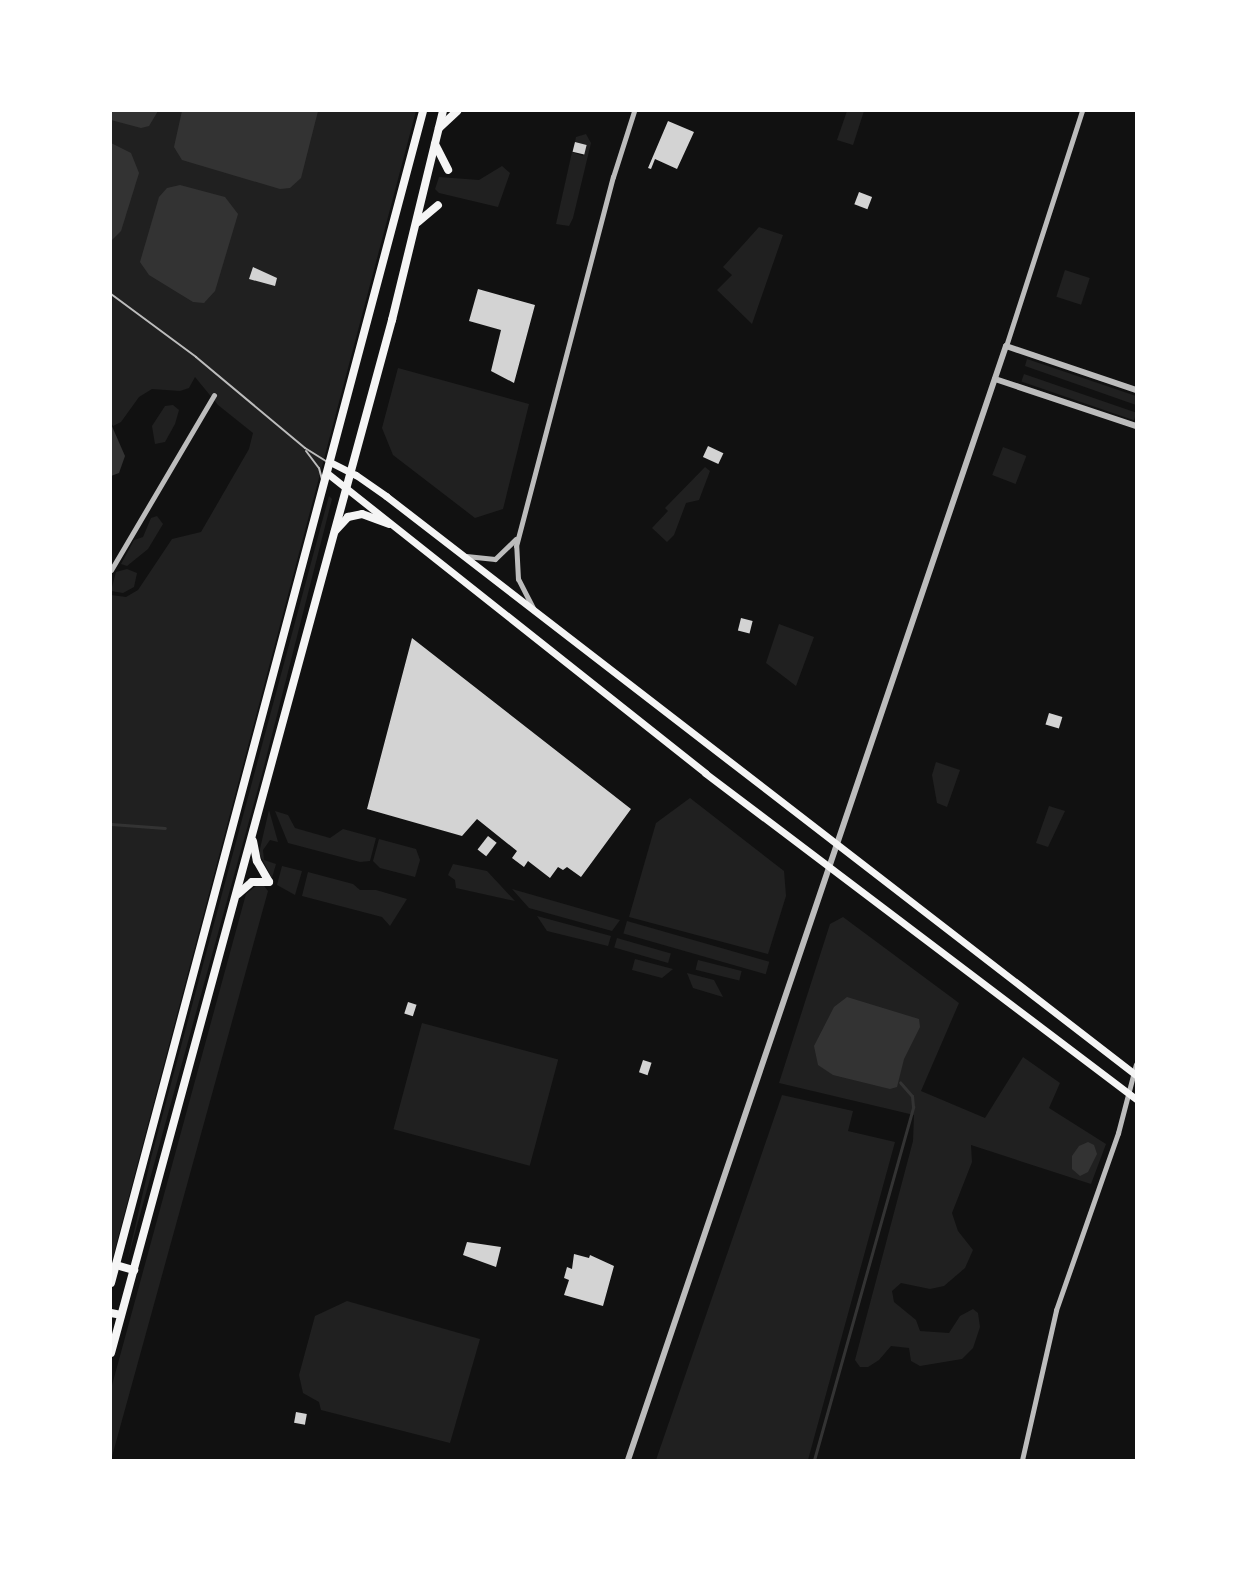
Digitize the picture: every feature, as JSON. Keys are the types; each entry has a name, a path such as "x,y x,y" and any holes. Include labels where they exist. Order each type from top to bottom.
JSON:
{"highway":[{"path":"111,1283 423,111"},
{"path":"111,1353 345,490 443,111"},
{"path":"439,128 457,111"},
{"path":"435,142 448,170"},
{"path":"414,228 438,204"},
{"path":"333,534 348,517 362,514 389,524"},
{"path":"236,897 252,882 269,882 257,861 252,835"},
{"path":"116,1265 134,1270"},
{"path":"111,1313 121,1316"}],"main road":[{"path":"330,462 350,471 460,554 1135,1074"},
{"path":"327,473 345,490 829,867 1136,1099"}],"street":[{"path":"538,614 518,579 519,535 613,177 634,111"},
{"path":"628,1460 995,379 1082,111"},
{"path":"1006,346 1136,390"},
{"path":"995,379 1136,426"},
{"path":"111,570 214,395"},
{"path":"460,554 479,560 495,559 509,549 519,535"},
{"path":"1022,1460 1056,1310 1135,1074 1136,1064"}],"lane":[{"path":"111,294 196,357 304,448 330,462"},
{"path":"304,448 319,468 322,490"}],"shaded area":[{"path":"111,111 416,111 111,1264 111,595 126,597 138,590 172,539 201,532 249,449 253,433 218,405 195,377 189,388 180,391 152,389 139,397 121,422 113,426 111,423"},
{"path":"111,111 158,111 149,126 141,128 111,120"},
{"path":"182,111 318,111 301,178 290,188 280,189 182,160 174,147"},
{"path":"847,111 864,111 853,145 837,140"},
{"path":"586,134 591,143 573,218 569,226 556,224 572,152 583,156 586,145 575,142 576,137"},
{"path":"111,143 131,153 139,173 121,231 111,241"},
{"path":"502,166 510,173 498,207 439,193 435,189 439,177 479,180"},
{"path":"180,185 225,197 238,214 215,291 204,303 193,302 149,275 140,262 159,197 167,188"},
{"path":"759,227 783,235 752,324 717,290 732,275 723,267"},
{"path":"1065,270 1090,278 1081,305 1056,297"},
{"path":"1027,359 1136,396 1136,405 1025,366"},
{"path":"398,368 529,404 503,509 475,518 393,455 382,428"},
{"path":"1024,374 1136,413 1134,420 1021,382"},
{"path":"173,405 179,410 175,424 165,442 155,444 152,426 165,406"},
{"path":"111,424 125,456 119,473 111,476"},
{"path":"1003,447 1026,456 1016,484 992,475"},
{"path":"705,467 710,471 699,500 686,503 674,535 667,542 652,528 668,511 665,508"},
{"path":"329,496 332,499 262,774 127,1262 151,1158"},
{"path":"157,516 163,524 148,549 127,566 121,564 134,540 143,537 151,518"},
{"path":"127,569 137,573 134,587 123,593 111,591 116,572"},
{"path":"779,624 814,637 796,686 766,663"},
{"path":"936,762 960,770 947,807 937,803 932,775"},
{"path":"690,798 784,871 786,896 768,954 629,917 656,823"},
{"path":"1049,806 1065,811 1048,847 1036,843"},
{"path":"269,810 278,842 270,840 263,850 264,860 276,864 272,878 259,853"},
{"path":"275,811 288,815 295,828 330,838 343,829 376,838 370,861 360,862 288,843"},
{"path":"379,839 416,849 420,860 415,877 380,868 373,861"},
{"path":"453,864 487,871 515,901 456,888 455,880 448,875"},
{"path":"282,866 302,871 295,895 277,885"},
{"path":"308,872 353,884 360,890 376,890 407,899 390,926 382,917 302,896"},
{"path":"256,886 264,886 268,891 111,1460 111,1389 246,894"},
{"path":"512,889 620,920 612,931 529,908"},
{"path":"537,916 611,936 608,946 547,931"},
{"path":"843,917 959,1003 921,1091 985,1118 1023,1057 1060,1083 1049,1108 1106,1144 1091,1184 971,1145 972,1162 952,1213 958,1231 973,1250 965,1268 944,1286 930,1289 901,1283 892,1291 894,1302 916,1320 920,1331 949,1333 960,1316 973,1309 978,1313 980,1327 973,1348 962,1359 920,1366 911,1361 909,1348 891,1346 879,1360 868,1367 860,1367 855,1360 913,1141 914,1115 779,1083 830,924"},
{"path":"627,921 769,962 766,974 623,933"},
{"path":"617,938 671,953 668,963 614,948"},
{"path":"635,959 673,969 662,978 632,970"},
{"path":"698,960 742,971 739,981 696,970"},
{"path":"687,973 714,980 723,997 693,988"},
{"path":"847,997 919,1019 920,1027 904,1059 897,1087 890,1089 833,1075 818,1065 814,1046 834,1007"},
{"path":"422,1023 558,1059 530,1166 394,1129"},
{"path":"782,1095 853,1111 848,1131 895,1142 808,1460 656,1460"},
{"path":"1088,1142 1094,1145 1097,1154 1088,1172 1080,1176 1072,1169 1072,1156 1079,1146"},
{"path":"347,1301 480,1339 450,1443 321,1410 319,1402 303,1393 299,1375 315,1316"}],"building":[{"path":"668,121 694,132 677,169 655,159 651,169 648,168"},
{"path":"575,142 587,145 584,155 573,152"},
{"path":"859,192 872,197 867,209 854,204"},
{"path":"253,267 277,278 275,286 249,279"},
{"path":"478,289 535,305 514,383 491,371 501,330 469,321"},
{"path":"708,446 723,453 718,464 703,457"},
{"path":"741,618 753,621 749,634 738,631"},
{"path":"412,638 631,809 581,877 567,867 563,870 558,867 550,878 528,861 524,867 512,858 517,851 477,819 462,836 367,809"},
{"path":"1049,713 1062,717 1059,729 1045,724"},
{"path":"488,836 497,843 486,856 478,849"},
{"path":"408,1002 417,1005 413,1016 404,1013"},
{"path":"643,1060 652,1063 648,1075 639,1072"},
{"path":"467,1242 501,1247 496,1267 463,1255"},
{"path":"574,1254 589,1258 590,1255 614,1266 603,1306 564,1295 569,1280 564,1278 567,1267 572,1269"},
{"path":"296,1412 307,1414 305,1425 294,1423"}],"waterway":[{"path":"111,824 165,828"},
{"path":"814,1460 913,1107 912,1096 900,1082"}]}
